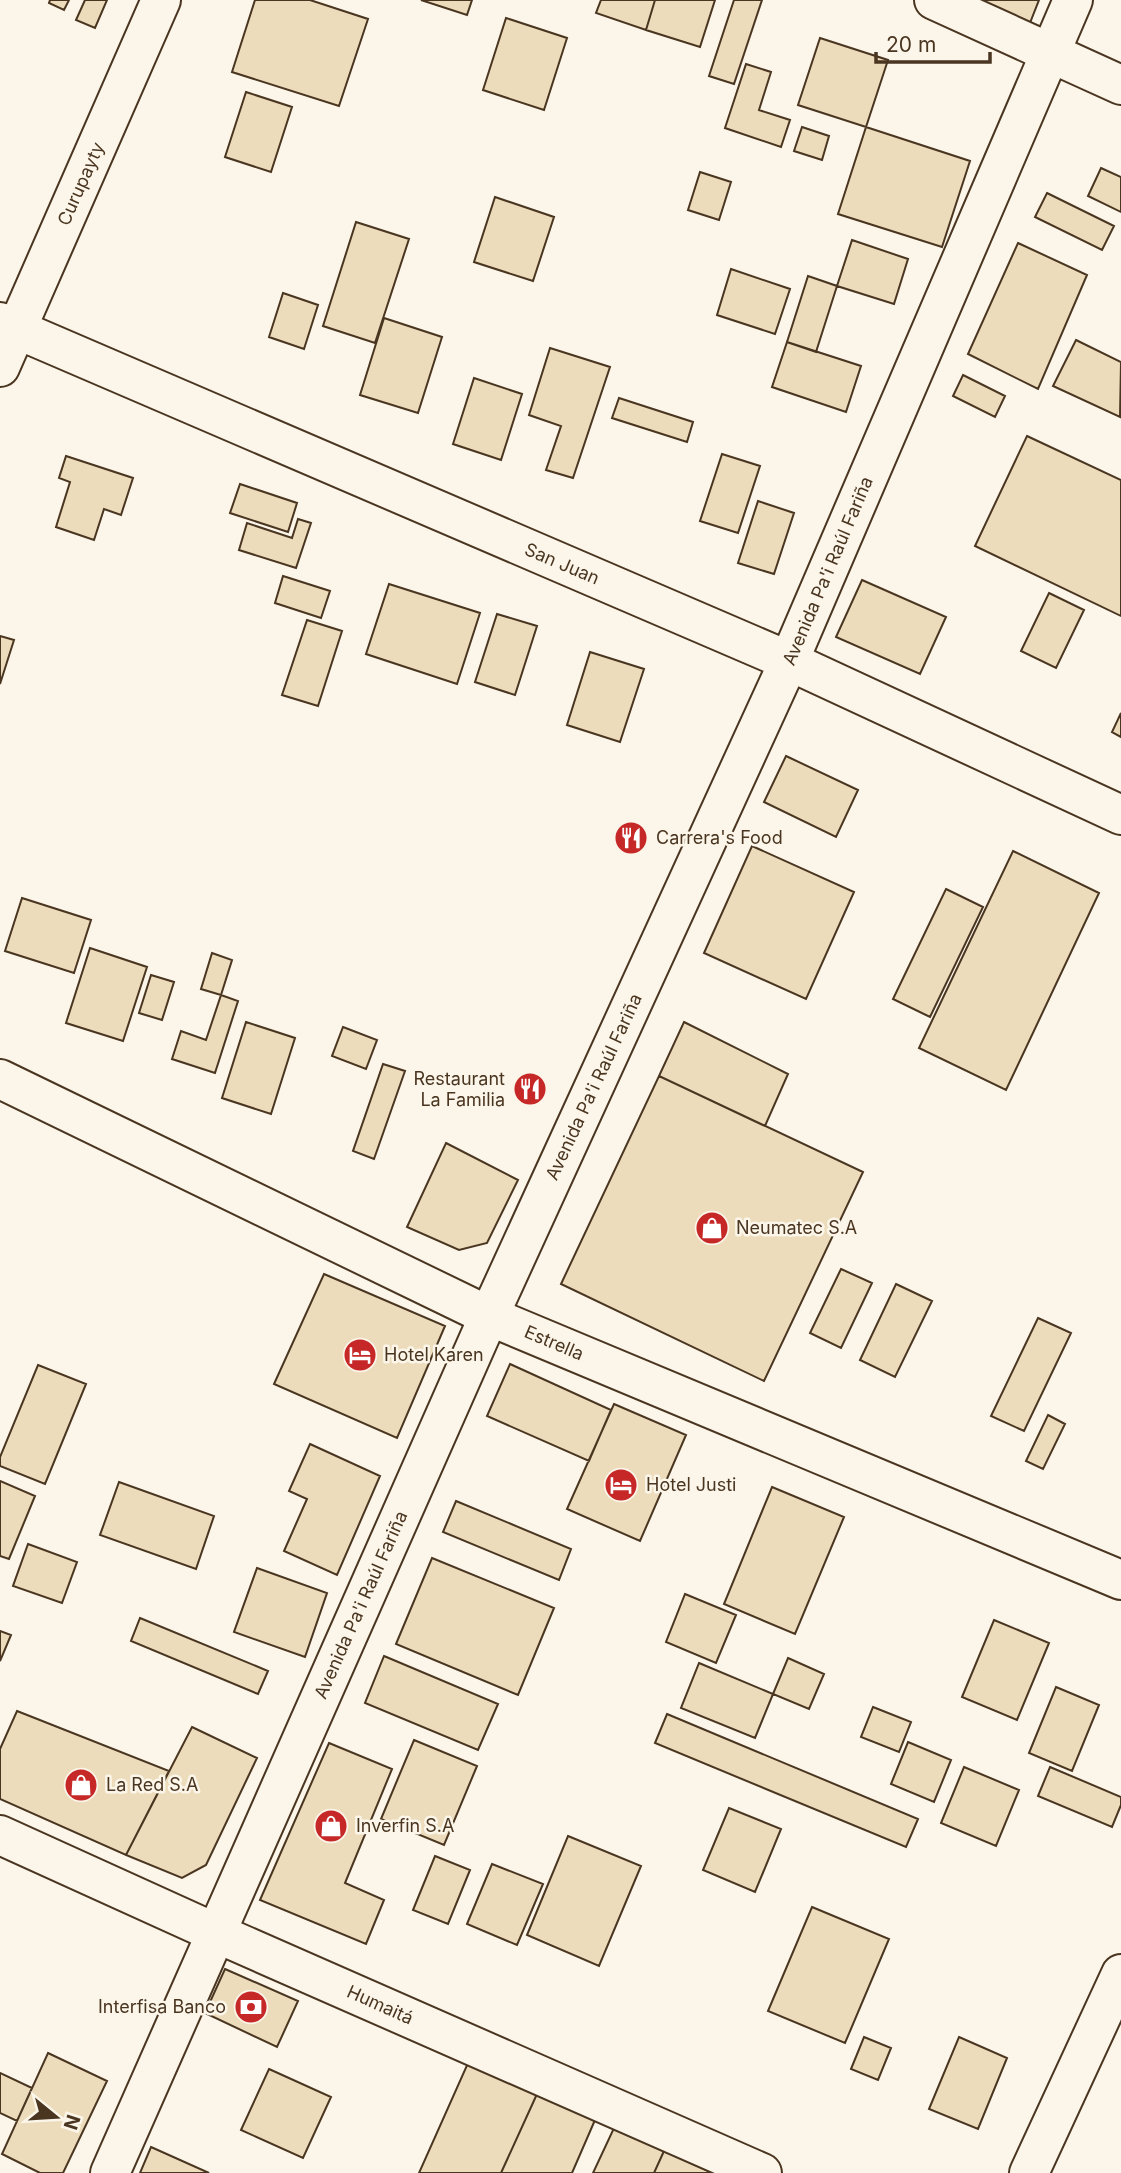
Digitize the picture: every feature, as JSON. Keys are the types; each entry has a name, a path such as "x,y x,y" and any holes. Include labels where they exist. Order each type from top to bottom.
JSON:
{"main road":[{"name":"Curupayty","path":"0,367 8,326 161,0"},
{"path":"934,0 1121,85"},
{"name":"Avenida Pa'i Raúl Fariña","path":"110,2173 489,1316 789,661 1073,0"},
{"name":"San Juan","path":"8,326 789,661 1121,815"},
{"name":"Estrella","path":"0,1079 489,1316 1121,1580"},
{"name":"Humaitá","path":"0,1835 762,2173"},
{"path":"1029,2173 1121,1974"}],"building":[{"path":"50,0 69,0 64,10 49,3"},
{"path":"85,0 107,0 95,28 76,20"},
{"path":"255,0 310,0 368,19 339,106 232,72"},
{"path":"421,0 472,0 467,15"},
{"path":"601,0 655,0 646,30 596,13"},
{"path":"655,0 715,0 700,47 646,30"},
{"path":"734,0 762,0 734,84 709,76"},
{"path":"962,0 1039,0 1028,28"},
{"path":"506,18 567,38 544,110 483,90"},
{"path":"820,38 888,60 866,127 798,105"},
{"path":"746,64 771,72 759,110 790,120 781,147 725,128"},
{"path":"246,92 292,107 271,172 225,157"},
{"path":"802,127 829,136 822,160 794,151"},
{"path":"866,127 970,161 942,247 838,214"},
{"path":"1101,168 1121,177 1121,212 1088,196"},
{"path":"700,172 731,182 719,220 688,210"},
{"path":"1047,193 1114,226 1102,250 1035,217"},
{"path":"495,197 554,217 533,281 474,262"},
{"path":"356,222 409,239 375,343 323,326"},
{"path":"852,240 908,259 894,304 837,286"},
{"path":"1018,243 1087,275 1038,389 968,354"},
{"path":"731,269 790,289 775,334 717,315"},
{"path":"808,276 837,286 816,352 787,342"},
{"path":"283,293 318,305 304,349 269,337"},
{"path":"384,318 442,337 418,413 360,395"},
{"path":"1076,340 1121,362 1120,417 1053,386"},
{"path":"787,342 861,366 846,412 772,387"},
{"path":"550,348 610,367 573,478 546,470 561,426 529,415"},
{"path":"963,375 1005,396 995,417 953,396"},
{"path":"474,378 522,394 501,460 453,444"},
{"path":"619,398 693,422 687,442 612,418"},
{"path":"1027,436 1121,480 1121,616 975,546"},
{"path":"722,454 760,466 738,533 700,521"},
{"path":"66,456 133,478 121,515 104,509 94,540 56,527 70,482 59,478"},
{"path":"240,484 297,503 288,532 230,513"},
{"path":"758,501 794,513 774,574 738,563"},
{"path":"298,519 311,523 296,568 239,550 247,523 292,538"},
{"path":"283,576 330,591 321,618 275,603"},
{"path":"862,580 946,617 920,674 836,637"},
{"path":"389,584 480,613 457,684 366,654"},
{"path":"1049,593 1084,610 1056,668 1021,651"},
{"path":"497,614 537,626 515,695 475,682"},
{"path":"307,620 342,631 318,706 282,695"},
{"path":"0,636 14,640 0,684"},
{"path":"590,652 644,669 620,742 567,725"},
{"path":"1121,713 1121,737 1112,732"},
{"path":"786,756 858,790 836,837 764,802"},
{"path":"752,846 854,892 806,999 704,953"},
{"path":"1013,851 1099,893 1006,1090 919,1048"},
{"path":"946,889 983,907 930,1017 893,999"},
{"path":"22,898 91,920 74,973 5,951"},
{"path":"90,948 147,967 123,1041 66,1023"},
{"path":"212,953 232,960 221,995 201,989"},
{"path":"151,975 174,982 162,1020 139,1013"},
{"path":"221,995 238,1001 215,1073 172,1059 181,1031 206,1040"},
{"path":"246,1022 295,1038 271,1114 222,1098"},
{"path":"684,1022 788,1074 765,1126 659,1076"},
{"path":"343,1027 377,1040 366,1069 332,1056"},
{"path":"383,1064 405,1071 374,1159 353,1151"},
{"name":"Neumatec S.A","path":"659,1076 863,1172 764,1381 561,1284"},
{"path":"446,1143 518,1180 487,1243 459,1250 407,1227"},
{"path":"841,1269 872,1283 841,1348 810,1333"},
{"name":"Hotel Karen","path":"324,1274 445,1326 397,1438 274,1384"},
{"path":"896,1284 932,1301 895,1377 860,1360"},
{"path":"1038,1318 1071,1333 1024,1431 991,1416"},
{"path":"510,1364 611,1410 589,1461 487,1416"},
{"path":"38,1365 86,1384 45,1484 0,1466 0,1457"},
{"name":"Hotel Justi","path":"614,1404 686,1435 640,1541 567,1509"},
{"path":"1048,1415 1065,1424 1043,1469 1026,1461"},
{"path":"310,1444 380,1476 337,1575 284,1551 307,1499 289,1491"},
{"path":"0,1481 35,1496 9,1559 0,1556"},
{"path":"119,1482 214,1516 196,1569 100,1535"},
{"path":"772,1487 844,1517 795,1634 724,1604"},
{"path":"456,1501 571,1549 559,1580 443,1532"},
{"path":"28,1544 77,1562 62,1603 13,1586"},
{"path":"432,1558 554,1608 518,1695 396,1644"},
{"path":"257,1568 327,1593 305,1657 234,1632"},
{"path":"685,1594 736,1615 716,1663 666,1642"},
{"path":"140,1618 268,1671 258,1694 131,1641"},
{"path":"994,1620 1049,1643 1017,1720 962,1697"},
{"path":"0,1631 11,1635 0,1661"},
{"path":"384,1656 498,1704 478,1750 365,1703"},
{"path":"788,1658 824,1674 809,1709 773,1694"},
{"path":"699,1663 773,1694 755,1738 681,1708"},
{"path":"1056,1687 1099,1705 1072,1771 1029,1753"},
{"path":"873,1707 911,1722 899,1752 861,1737"},
{"name":"La Red S.A","path":"17,1711 169,1771 126,1855 0,1799 0,1749"},
{"path":"667,1714 918,1819 906,1847 655,1743"},
{"path":"192,1727 257,1758 206,1865 182,1878 126,1855"},
{"path":"414,1740 477,1766 444,1845 381,1819"},
{"path":"908,1742 951,1760 934,1802 891,1784"},
{"name":"Inverfin S.A","path":"329,1743 392,1769 345,1883 384,1900 366,1944 260,1900"},
{"path":"964,1767 1019,1790 996,1846 941,1823"},
{"path":"1050,1767 1121,1797 1121,1805 1112,1827 1038,1796"},
{"path":"729,1808 781,1829 755,1892 703,1870"},
{"path":"568,1836 641,1866 599,1966 527,1935"},
{"path":"435,1856 470,1870 448,1924 413,1910"},
{"path":"492,1864 543,1884 517,1945 467,1924"},
{"path":"812,1907 889,1939 845,2043 768,2011"},
{"name":"Interfisa Banco","path":"225,1969 298,2001 277,2047 205,2013"},
{"path":"864,2037 891,2048 878,2080 851,2069"},
{"path":"959,2037 1007,2058 978,2129 929,2109"},
{"path":"48,2053 107,2081 63,2173 40,2173 2,2154"},
{"path":"468,2063 537,2094 501,2173 419,2173"},
{"path":"269,2069 331,2097 303,2158 241,2130"},
{"path":"0,2073 32,2088 17,2121 0,2113"},
{"path":"537,2094 595,2120 572,2173 501,2173"},
{"path":"614,2128 664,2151 654,2173 593,2173"},
{"path":"151,2147 209,2173 140,2173"},
{"path":"664,2151 713,2173 654,2173"}],"place":[{"name":"Carrera's Food","path":"631,838"},
{"name":"Restaurant La Familia","path":"530,1089"},
{"name":"Neumatec S.A","path":"712,1228"},
{"name":"Hotel Karen","path":"360,1355"},
{"name":"Hotel Justi","path":"621,1485"},
{"name":"La Red S.A","path":"81,1785"},
{"name":"Inverfin S.A","path":"331,1826"},
{"name":"Interfisa Banco","path":"251,2007"}]}
